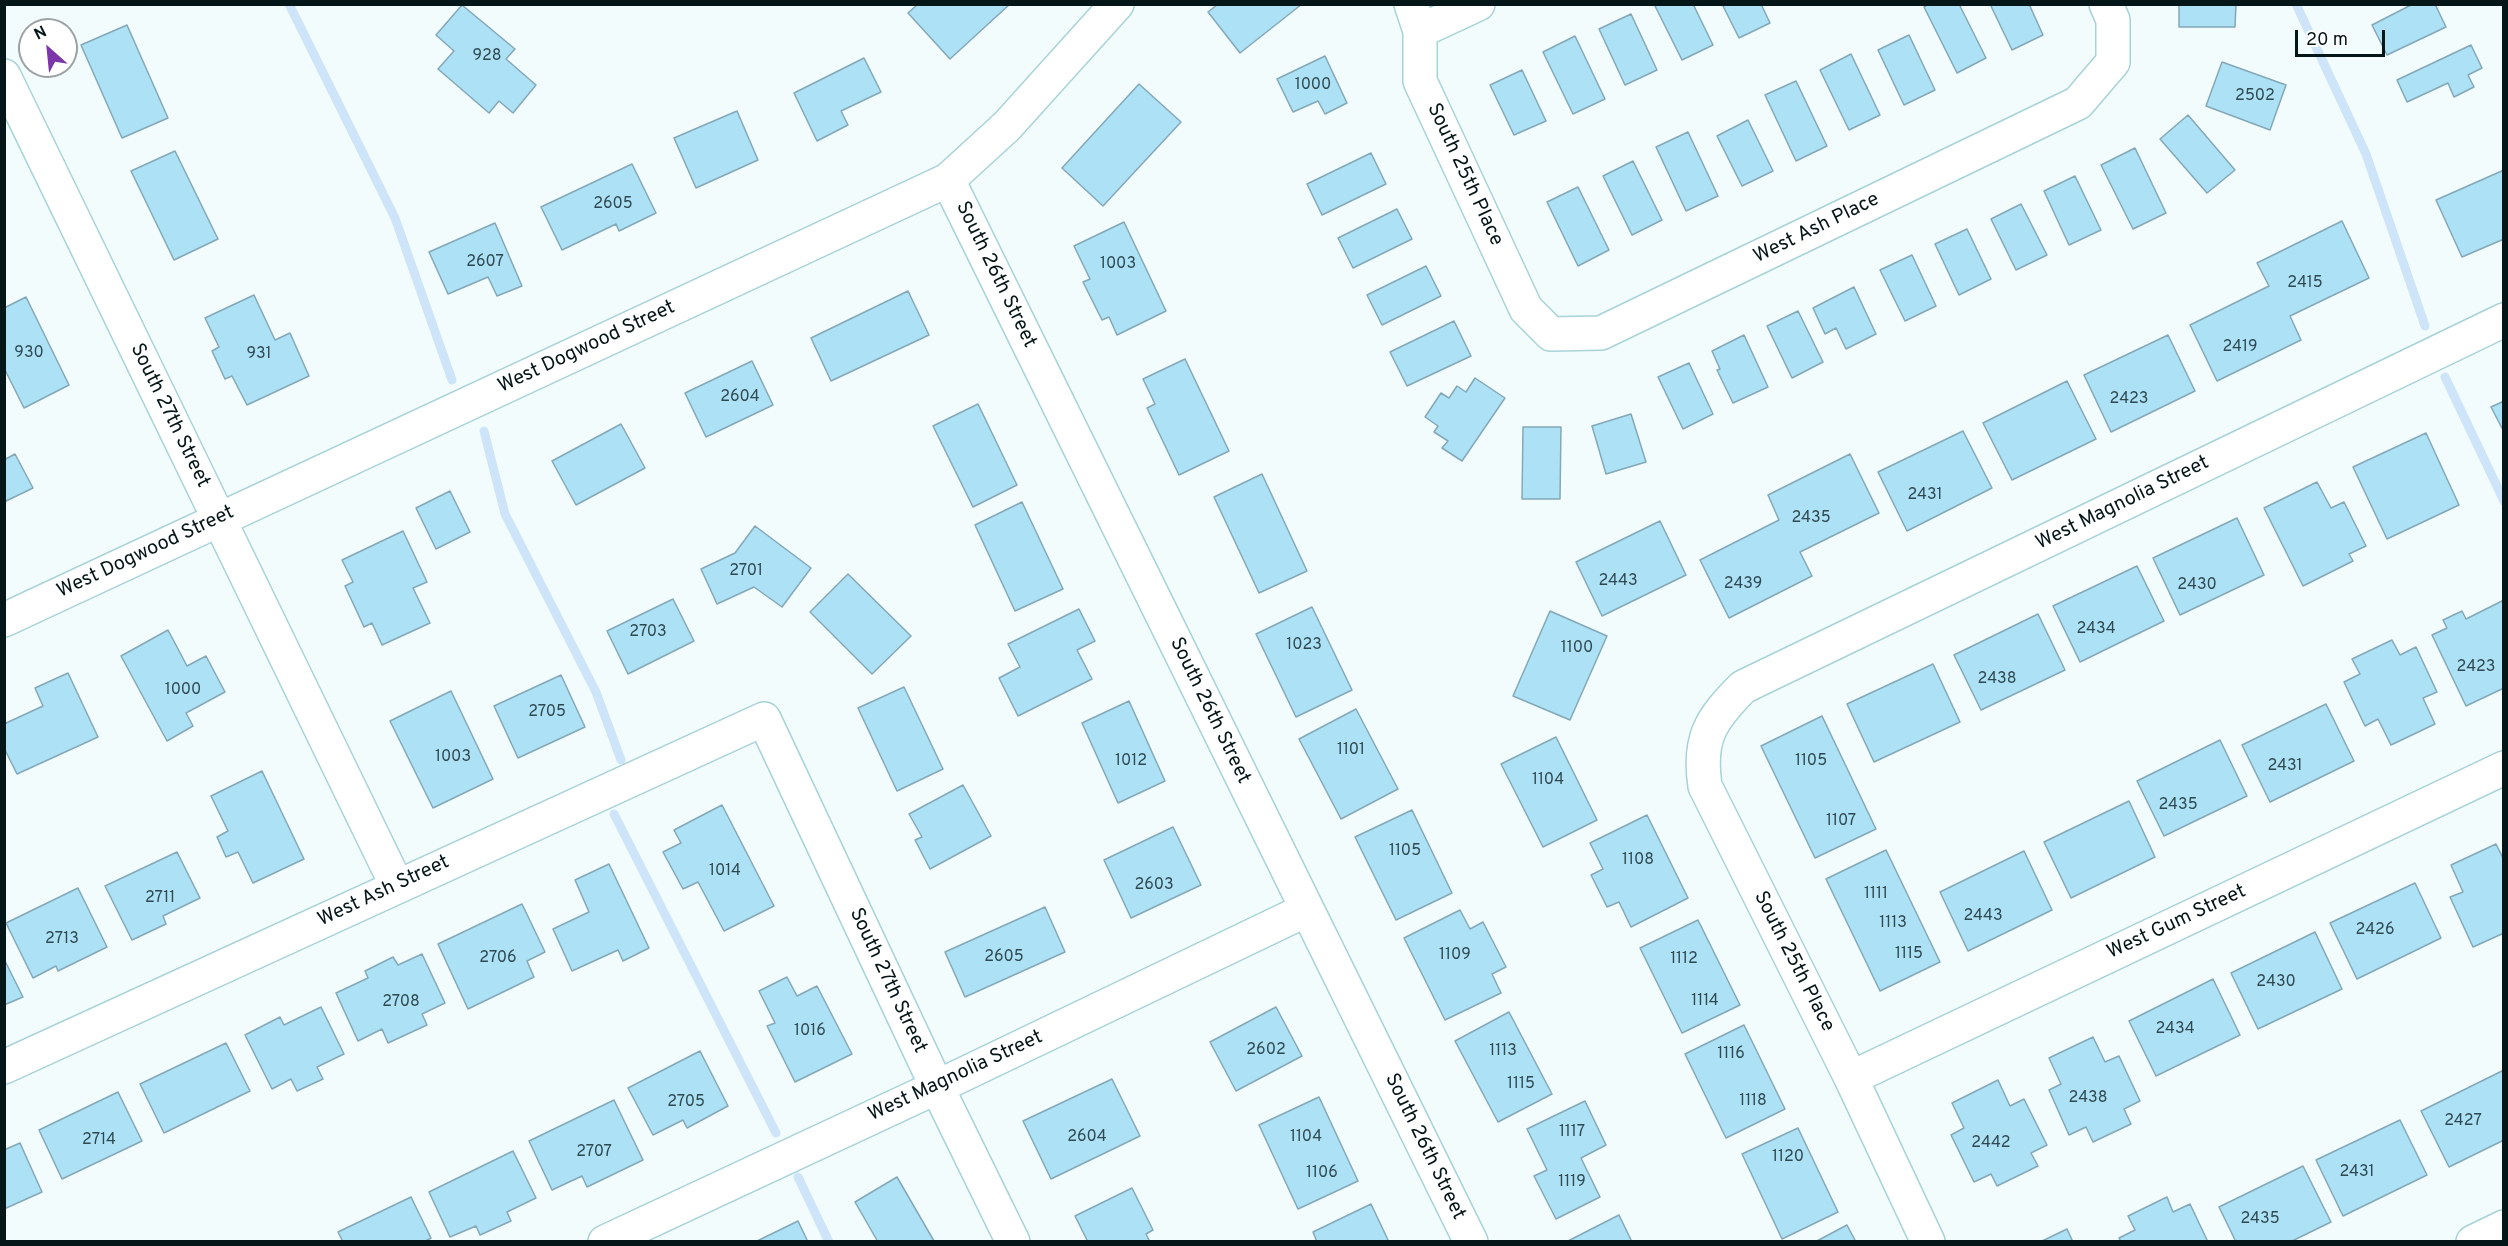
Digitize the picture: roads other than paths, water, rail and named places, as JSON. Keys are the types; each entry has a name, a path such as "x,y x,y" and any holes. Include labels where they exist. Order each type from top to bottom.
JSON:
{"street":[{"name":"West Dogwood Street","path":"4,620 948,180 1007,126 1117,4"},
{"path":"1416,18 1478,4"},
{"name":"West Ash Place","path":"1551,334 1601,333 2078,103 2113,62 2113,20 2106,4"},
{"name":"South 25th Place","path":"1416,18 1420,81 1526,309 1551,334"},
{"name":"South 27th Street","path":"4,76 397,886"},
{"name":"South 26th Street","path":"948,180 1471,1242"},
{"name":"West Magnolia Street","path":"1743,687 2504,320"},
{"name":"South 25th Place","path":"1743,687 1723,707 1707,734 1701,763 1706,786 1851,1078 1928,1242"},
{"name":"South 27th Street","path":"764,719 1012,1242"},
{"name":"West Ash Street","path":"4,1068 764,719"},
{"name":"West Gum Street","path":"1851,1078 2504,768"},
{"name":"West Magnolia Street","path":"605,1242 1306,910"},
{"path":"2473,1242 2504,1227"}],"waterway":[{"path":"289,4 395,218 452,380"},
{"path":"2296,4 2366,154 2425,326"},
{"path":"2445,377 2504,501"},
{"path":"484,431 505,514 596,692 621,760"},
{"path":"614,814 776,1133"},
{"path":"798,1177 829,1242"}]}
